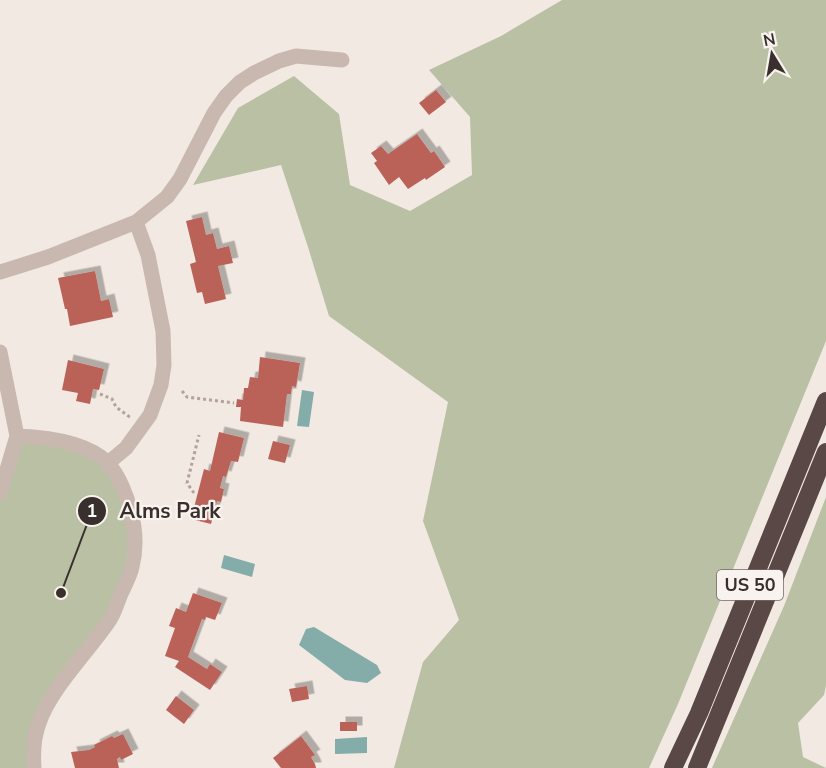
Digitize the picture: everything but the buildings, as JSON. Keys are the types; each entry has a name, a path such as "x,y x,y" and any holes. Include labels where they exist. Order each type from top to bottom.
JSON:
{"highway":[{"name":"US 50","path":"673,768 699,713 826,401"},
{"name":"US 50","path":"697,768 826,452"}],"street":[{"path":"0,272 48,257 136,222 166,197 180,179 214,112 240,82 254,73 296,56 342,60"},
{"path":"108,463 126,448 150,415 161,385 164,365 163,331 148,255 136,222"},
{"path":"0,352 17,436 0,493"},
{"path":"17,436 34,436 76,445 108,463 121,484 131,509 135,538 132,567 111,619 54,694 39,723 33,756 34,768"}],"path":[{"path":"182,391 187,397 234,403"},
{"path":"100,394 112,399 116,407 143,426"},
{"path":"194,493 187,483 199,435"}],"green space":[{"path":"562,0 826,0 826,341 678,704 649,768 394,768 423,662 459,620 423,521 448,402 329,316 281,165 193,185 238,108 294,76 339,114 350,185 410,211 472,175 470,117 429,70 501,36"},
{"path":"34,436 108,463 135,538 111,619 54,694 34,768 0,768 0,493 16,444"},
{"path":"826,497 826,685 824,695 798,723 803,757 826,768 712,768 784,606"}],"water":[{"path":"302,390 314,392 309,427 297,426"},
{"path":"224,555 255,564 252,577 221,568"},
{"path":"314,627 377,665 381,673 367,683 345,680 299,645 306,629"},
{"path":"367,737 367,753 335,754 335,739"}],"place":[{"name":"Alms Park","path":"61,593"}]}
